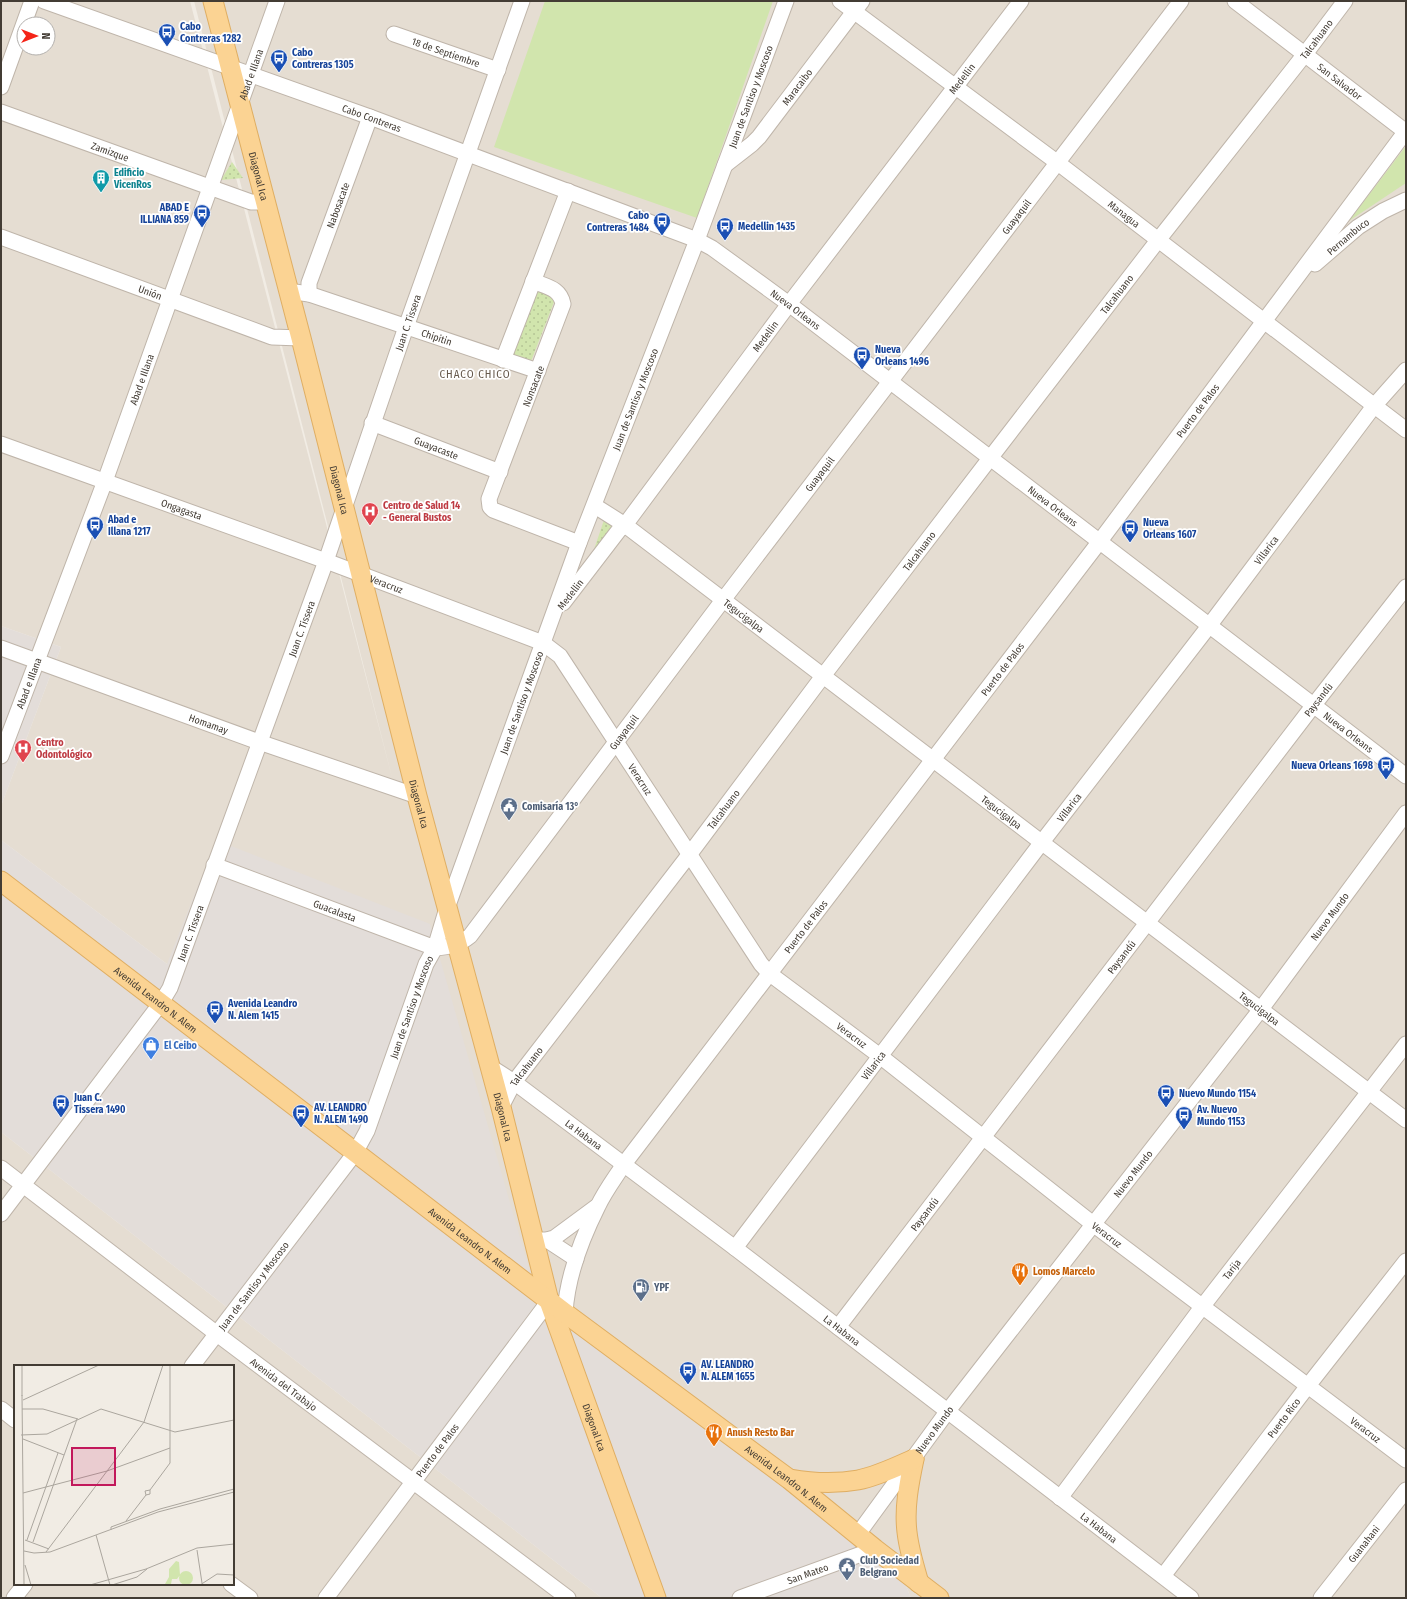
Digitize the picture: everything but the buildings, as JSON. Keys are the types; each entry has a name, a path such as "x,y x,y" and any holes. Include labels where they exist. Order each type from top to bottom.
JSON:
{"main road":[{"name":"Diagonal Ica","path":"213,1 266,202 343,510 361,574 456,945 500,1107 540,1240 549,1301 656,1598"},
{"name":"Avenida Leandro N. Alem","path":"1,881 549,1301 789,1479 858,1534 920,1590 939,1598"},
{"path":"789,1479 813,1483 859,1480 881,1473 914,1459"},
{"path":"914,1459 909,1486 907,1532 920,1590"}],"street":[{"path":"1,87 32,1"},
{"name":"Cabo Contreras","path":"44,1 370,117 697,240"},
{"name":"Abad e Illana","path":"1,756 105,482 277,1"},
{"name":"Juan C. Tissera","path":"1,1214 161,1003 170,988 326,562 372,423 522,1"},
{"name":"Juan de Santiso y Moscoso","path":"193,1365 355,1153 367,1131 426,964 435,948 447,908 579,543 595,506 697,240 786,1"},
{"name":"Managua","path":"840,1 858,6 956,86 1159,239 1406,430"},
{"name":"Medellin","path":"554,614 619,530 625,525 789,304 1021,1"},
{"name":"Guayaquil","path":"456,945 463,942 470,936 723,600 1181,1"},
{"name":"San Salvador","path":"1235,1 1406,132"},
{"name":"Talcahuano","path":"500,1107 514,1082 689,855 823,676 1159,239 1345,1"},
{"name":"Maracaibo","path":"725,165 759,137 858,6"},
{"name":"18 de Septiembre","path":"394,34 498,70"},
{"name":"Zamizque","path":"1,112 251,202 266,202"},
{"name":"Nabosacate","path":"309,294 310,283 370,117"},
{"name":"Puerto de Palos","path":"565,1313 566,1299 576,1259 598,1206 624,1164 1100,541 1406,132"},
{"path":"503,360 568,191"},
{"name":"Pernambuco","path":"1295,280 1358,227 1383,211 1406,200"},
{"name":"Unión","path":"1,237 272,338 301,338"},
{"name":"Nueva Orleans","path":"697,240 712,248 789,304 1406,776"},
{"name":"Nonsacate","path":"533,281 558,292 562,297 563,304 489,499 490,507 493,510 579,543"},
{"name":"Chipitin","path":"288,291 309,294 538,371"},
{"name":"Villarica","path":"735,1248 1042,842 1209,626 1374,406 1406,370"},
{"name":"Guayacaste","path":"372,423 500,472"},
{"name":"Ongagasta","path":"1,444 361,574"},
{"name":"Tegucigalpa","path":"595,506 625,525 1406,1120"},
{"name":"Veracruz","path":"361,574 543,643 560,656 689,855 761,964 770,974 880,1056 1202,1307 1406,1460"},
{"name":"Paysandú","path":"838,1327 1146,923 1406,587"},
{"name":"Homamay","path":"1,648 259,742 417,796"},
{"name":"Nuevo Mundo","path":"858,1534 947,1412 1261,1009 1406,813"},
{"name":"Guacalasta","path":"214,865 435,948 456,945"},
{"name":"Tarija","path":"1060,1498 1202,1307 1406,1044"},
{"name":"La Habana","path":"489,1066 514,1082 735,1248 1191,1598"},
{"name":"Avenida del Trabajo","path":"1,1168 217,1334 568,1598"},
{"name":"Puerto de Palos","path":"540,1240 554,1238 598,1206"},
{"path":"540,1240 576,1259"},
{"name":"Puerto Rico","path":"1163,1576 1307,1387 1406,1261"},
{"name":"Puerto de Palos","path":"326,1598 549,1301"},
{"path":"1,1409 14,1419"},
{"name":"Guanahani","path":"1321,1598 1406,1490"},
{"name":"San Mateo","path":"740,1598 875,1549"},
{"path":"14,1598 24,1585"},
{"path":"232,1585 250,1598"}],"shaded area":[{"path":"1,1 190,1 394,785 194,1 1406,1 1406,1598 911,1598 906,1586 535,1290 167,964 1,840 1,806 61,647 1,626"},
{"path":"1,626 61,647 1,806"},
{"path":"1,840 167,964 216,840 430,924 535,1290 906,1586 911,1598 602,1598 1,1132"},
{"path":"1,1132 602,1598 1,1598"}],"green space":[{"path":"545,1 773,1 697,218 494,147"},
{"path":"1406,146 1406,183 1349,221"},
{"path":"232,162 243,178 221,180"},
{"path":"538,289 556,297 530,364 510,357"},
{"path":"604,520 619,530 588,567"}],"place":[{"name":"Cabo Contreras 1282","path":"167,47"},
{"name":"Cabo Contreras 1305","path":"279,73"},
{"name":"Edificio VicenRos","path":"101,193"},
{"name":"ABAD E ILLIANA 859","path":"202,228"},
{"name":"Cabo Contreras 1484","path":"662,236"},
{"name":"Medellin 1435","path":"725,241"},
{"name":"Nueva Orleans 1496","path":"862,370"},
{"name":"Centro de Salud 14 - General Bustos","path":"370,526"},
{"name":"Abad e Illana 1217","path":"95,540"},
{"name":"Nueva Orleans 1607","path":"1130,543"},
{"name":"Centro Odontológico","path":"23,763"},
{"name":"Nueva Orleans 1698","path":"1386,780"},
{"name":"Comisaría 13°","path":"509,821"},
{"name":"Avenida Leandro N. Alem 1415","path":"215,1024"},
{"name":"El Ceibo","path":"151,1060"},
{"name":"Nuevo Mundo 1154","path":"1166,1108"},
{"name":"Juan C. Tissera 1490","path":"61,1118"},
{"name":"AV. LEANDRO N. ALEM 1490","path":"301,1128"},
{"name":"Av. Nuevo Mundo 1153","path":"1184,1130"},
{"name":"Lomos Marcelo","path":"1020,1286"},
{"name":"YPF","path":"641,1302"},
{"name":"AV. LEANDRO N. ALEM 1655","path":"688,1385"},
{"name":"Anush Resto Bar","path":"714,1447"},
{"name":"Club Sociedad Belgrano","path":"847,1581"}],"district":[{"name":"CHACO CHICO","path":"475,374"}]}
